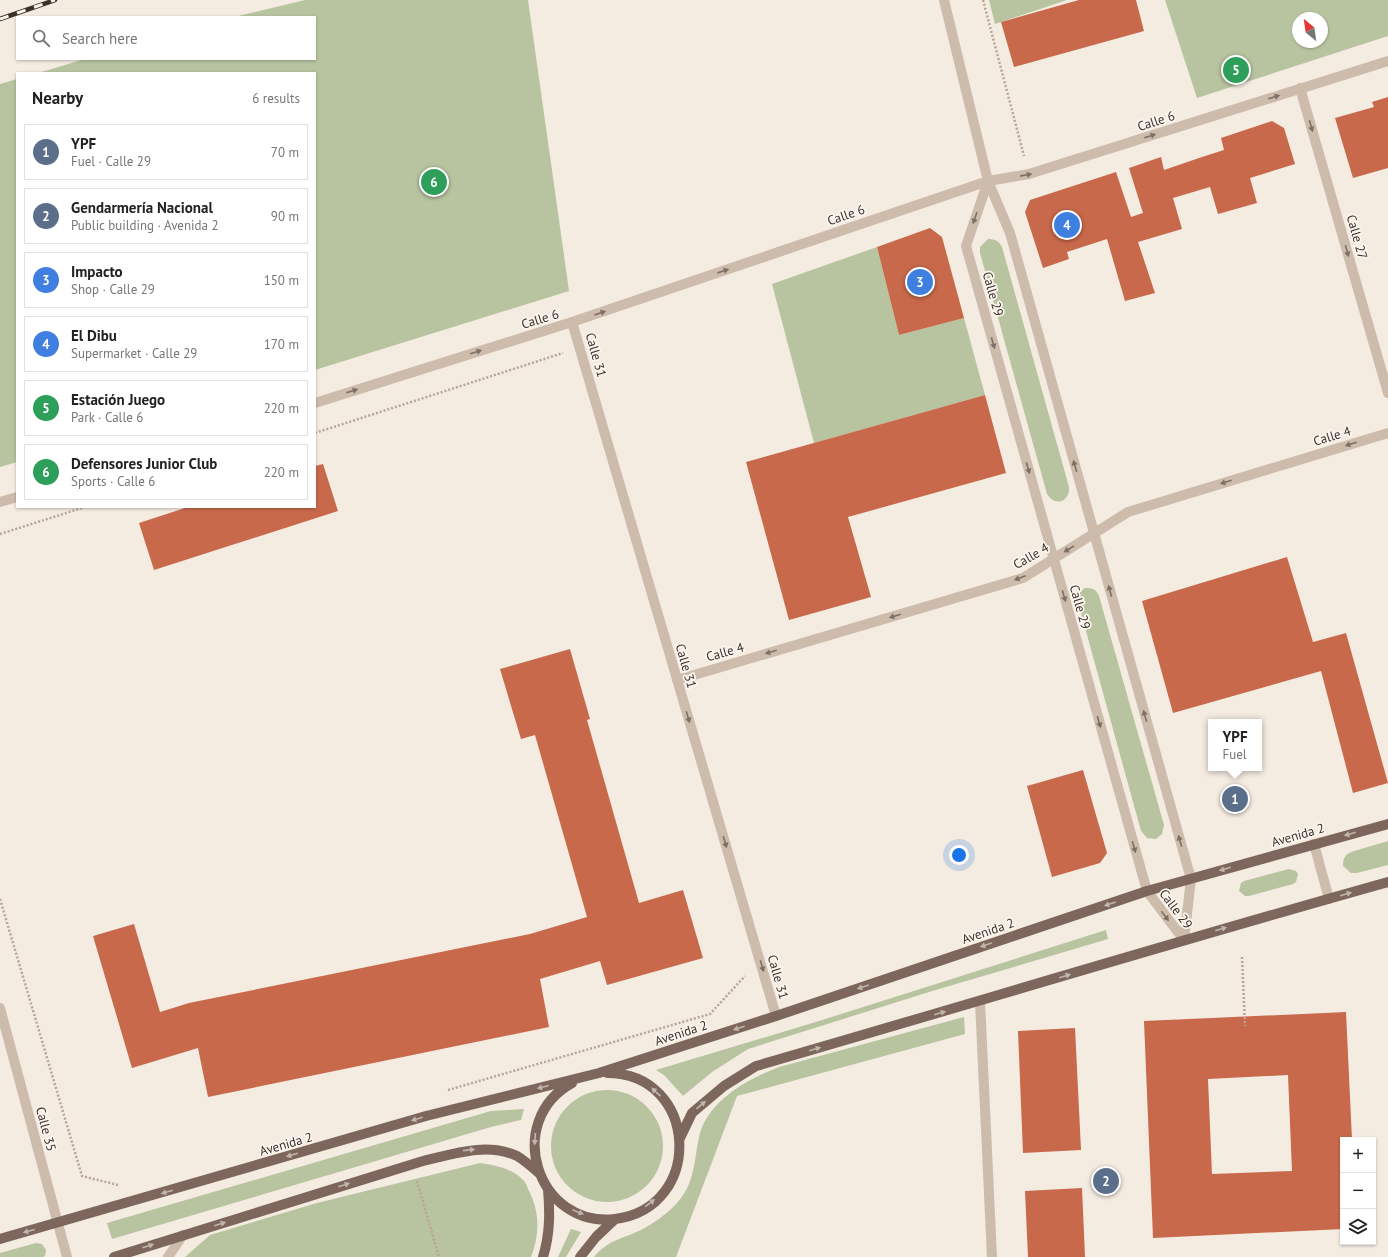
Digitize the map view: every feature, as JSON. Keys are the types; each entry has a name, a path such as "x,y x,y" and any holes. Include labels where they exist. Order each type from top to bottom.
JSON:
{"main road":[{"name":"Avenida 2","path":"0,1240 426,1116 599,1073 776,1016 1146,891 1388,824"},
{"name":"Avenida 2","path":"680,1138 692,1113 724,1086 756,1066 980,1002 1184,940 1388,882"},
{"name":"Avenida 2","path":"581,1078 564,1087 550,1100 540,1117 535,1135 534,1154 539,1173 548,1189 561,1203 578,1213 596,1218 615,1218 639,1210 650,1204 664,1191 674,1175 680,1157 680,1138 675,1119 666,1102 653,1088 637,1079 618,1073 599,1073"},
{"name":"Avenida 2","path":"114,1257 413,1164 464,1151 481,1149 500,1151 517,1156 539,1173"},
{"path":"544,1257 548,1243 550,1217 548,1189"},
{"path":"580,1257 596,1237 615,1218"}],"street":[{"name":"Calle 29","path":"944,0 988,181 1010,233 1191,879 1184,940"},
{"name":"Calle 6","path":"316,403 572,322 988,181 1029,174 1388,61"},
{"name":"Calle 27","path":"1300,88 1388,393"},
{"name":"Calle 29","path":"988,181 966,246 1146,891 1184,940"},
{"name":"Calle 31","path":"572,322 776,1016"},
{"name":"Calle 4","path":"677,680 1023,578 1128,512 1388,433"},
{"path":"0,502 16,497"},
{"path":"1314,844 1329,899"},
{"path":"980,1002 992,1257"},
{"name":"Calle 35","path":"0,1008 67,1257"},
{"path":"168,1257 183,1235"}],"path":[{"path":"983,0 1029,174"},
{"path":"316,433 565,353"},
{"path":"0,534 82,508"},
{"path":"0,899 82,1176 125,1188"},
{"path":"1242,957 1245,1026"},
{"path":"445,1090 710,1014 745,975"},
{"path":"413,1164 439,1257"}],"green space":[{"path":"305,0 528,0 569,291 316,370 316,72 41,72 82,60 316,60 316,16 238,16"},
{"path":"989,0 1067,0 995,24"},
{"path":"1165,0 1388,0 1388,36 1197,98"},
{"path":"16,79 16,462 0,467 0,84"},
{"path":"988,239 993,239 1000,243 1002,247 1069,487 1067,496 1061,501 1050,498 1047,494 980,253 980,247"},
{"path":"877,247 899,335 964,318 985,395 814,443 772,284"},
{"path":"1085,588 1094,589 1099,596 1164,825 1162,834 1156,839 1147,838 1141,831 1078,602 1079,594"},
{"path":"1388,841 1388,865 1357,873 1351,873 1343,866 1344,859 1349,853"},
{"path":"1289,869 1296,871 1298,874 1296,882 1293,884 1249,896 1245,896 1239,891 1241,883 1244,881"},
{"path":"1106,930 1108,939 929,992 748,1049 712,1072 683,1096 664,1075 656,1070 819,1021"},
{"path":"964,1017 965,1034 737,1096 676,1257 594,1257 599,1251 610,1243 641,1230 655,1221 677,1203 691,1180 703,1124 720,1102 742,1085 779,1067"},
{"path":"607,1090 618,1091 628,1095 638,1100 646,1107 653,1115 658,1125 662,1135 662,1157 658,1167 653,1177 646,1185 638,1192 628,1197 618,1201 607,1202 596,1201 586,1197 576,1192 568,1185 561,1177 556,1167 552,1157 551,1146 552,1135 556,1125 561,1115 568,1107 576,1100 586,1095 596,1091"},
{"path":"524,1109 521,1120 491,1127 112,1239 107,1223 491,1111"},
{"path":"480,1163 497,1166 513,1172 526,1184 537,1214 536,1240 531,1257 185,1257 210,1235 317,1203"},
{"path":"571,1229 581,1232 566,1257 558,1257"},
{"path":"36,1243 42,1244 46,1250 45,1256 0,1257 0,1253"}],"building":[{"path":"1079,0 1136,0 1144,31 1014,67 1001,22"},
{"path":"1388,97 1388,168 1353,178 1335,118 1374,107 1372,102"},
{"path":"1272,121 1284,128 1295,164 1250,178 1257,203 1218,214 1210,187 1173,198 1182,229 1138,242 1155,293 1125,301 1107,239 1067,252 1069,259 1043,268 1025,212 1030,200 1116,172 1131,217 1143,213 1129,168 1161,157 1164,170 1224,150 1221,138"},
{"path":"930,228 942,237 964,318 899,335 877,247"},
{"path":"985,395 1006,473 848,517 871,597 789,620 746,462"},
{"path":"323,464 338,511 154,570 139,523 185,508 316,508 316,466"},
{"path":"1287,557 1313,642 1346,633 1388,783 1353,793 1321,671 1173,713 1142,601"},
{"path":"570,649 590,719 587,720 639,903 683,890 703,958 607,985 600,961 540,979 549,1027 208,1097 198,1048 132,1068 93,936 134,924 160,1012 189,1003 530,934 587,917 535,735 521,739 500,669"},
{"path":"1083,770 1107,853 1100,863 1052,877 1027,786"},
{"path":"1346,1012 1352,1137 1340,1137 1340,1229 1153,1238 1144,1021","holes":["1288,1075 1292,1171 1212,1174 1208,1079"]},
{"path":"1075,1028 1081,1150 1023,1153 1018,1031"},
{"path":"1082,1188 1085,1257 1028,1257 1025,1191"}],"railway":[{"path":"0,19 55,0"}],"place":[{"name":"Estación Juego","path":"1236,70"},
{"name":"Defensores Junior Club","path":"434,182"},
{"name":"El Dibu","path":"1067,225"},
{"name":"Impacto","path":"920,282"},
{"name":"YPF","path":"1235,799"},
{"name":"Gendarmería Nacional","path":"1106,1181"}]}
